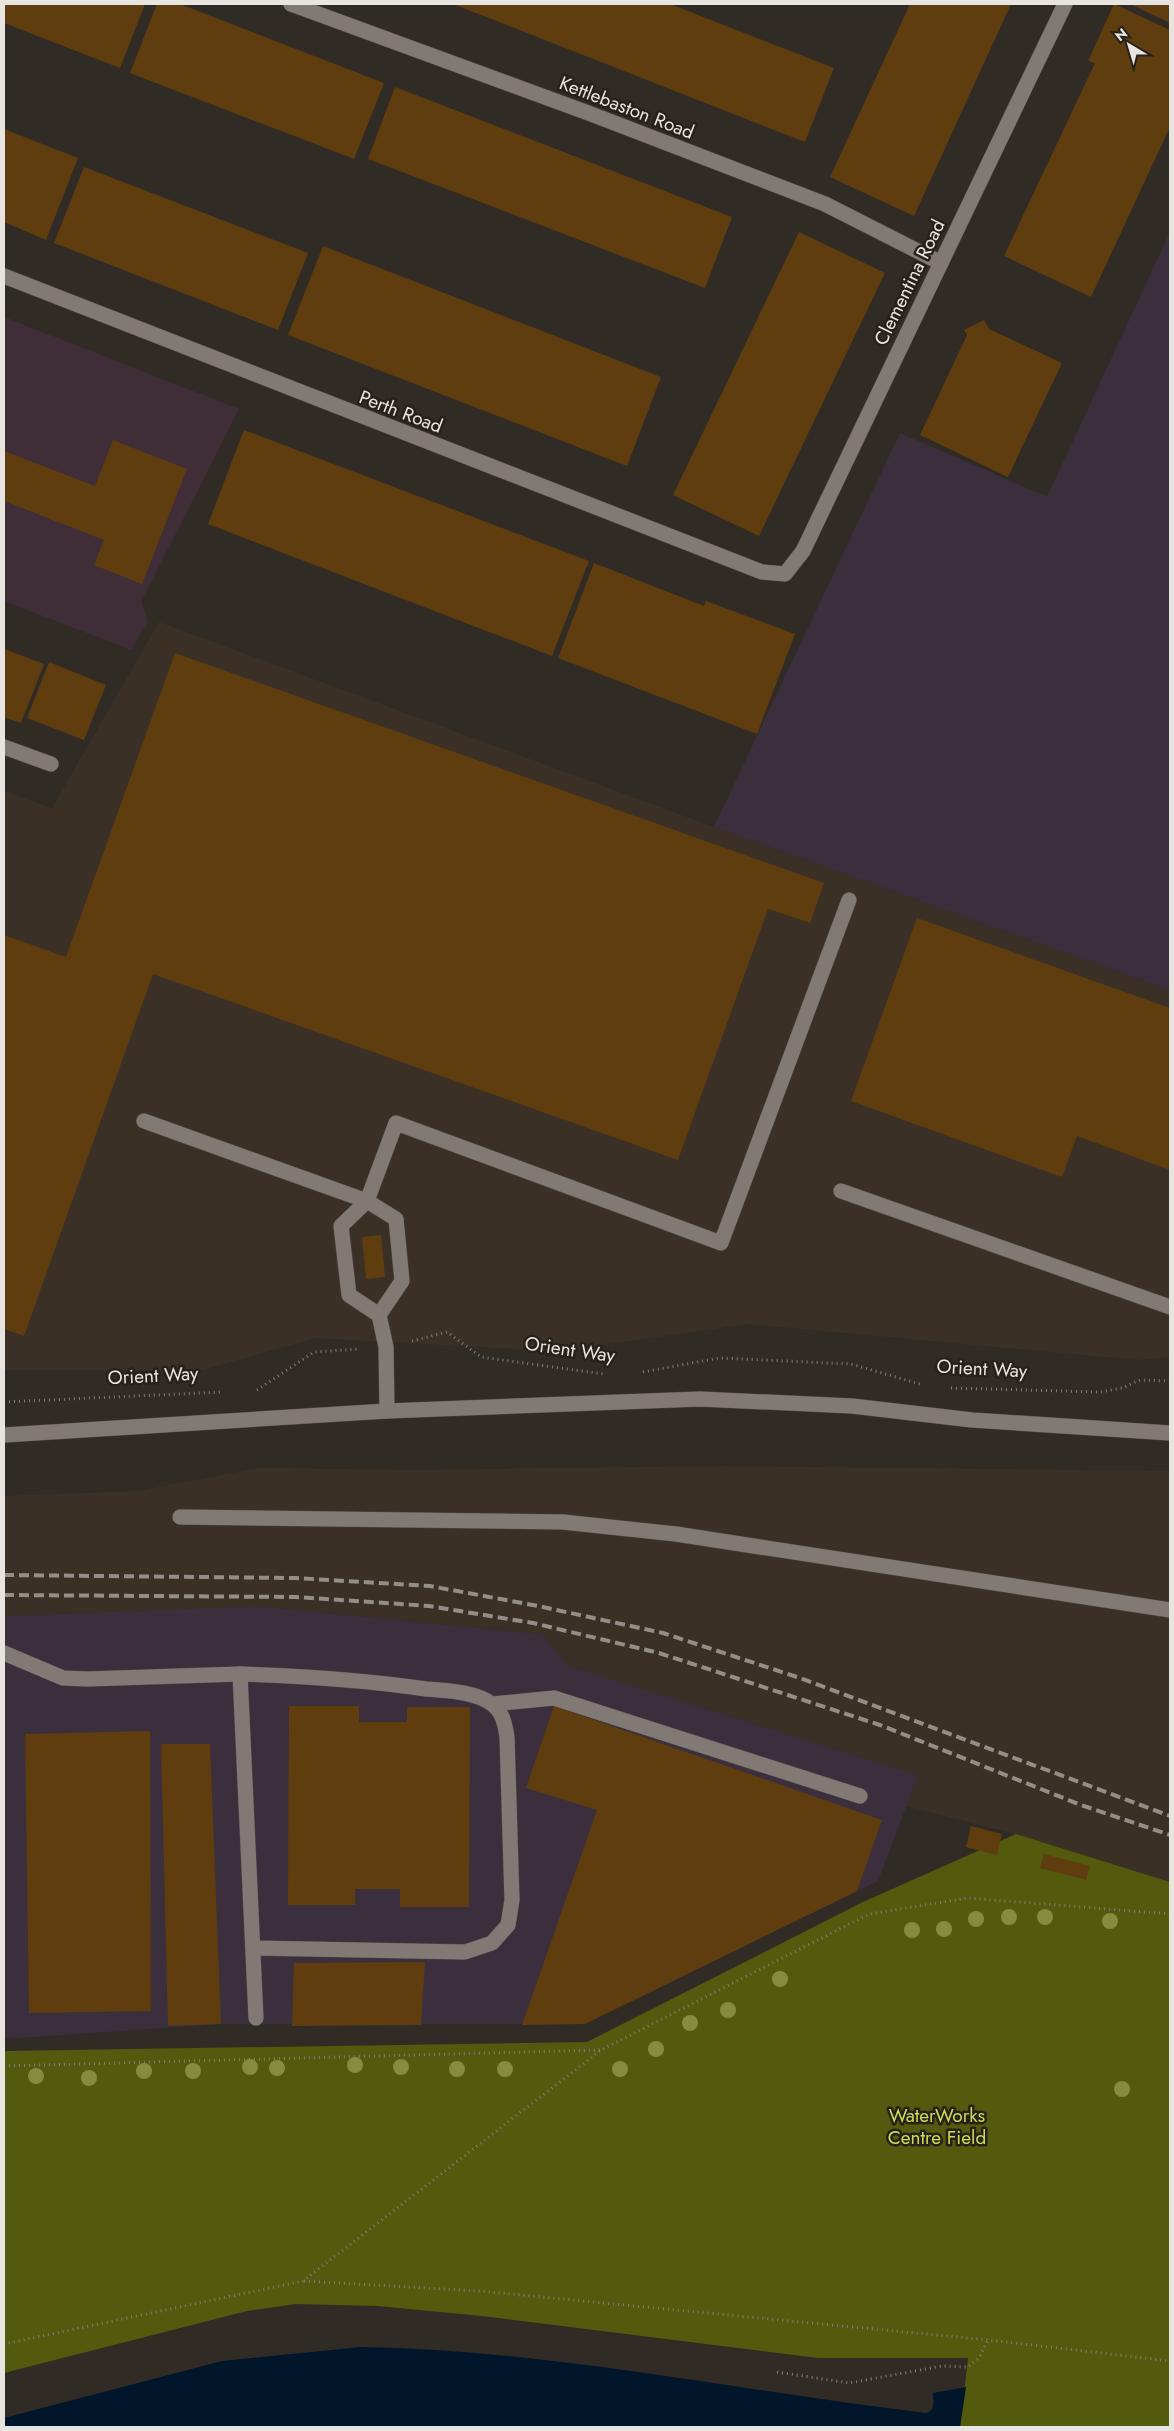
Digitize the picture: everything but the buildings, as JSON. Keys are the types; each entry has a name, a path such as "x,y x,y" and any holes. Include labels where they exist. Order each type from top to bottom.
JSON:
{"street":[{"name":"Kettlebaston Road","path":"291,4 591,114 825,204 941,263"},
{"name":"Clementina Road","path":"785,574 803,551 1065,4"},
{"name":"Perth Road","path":"4,276 762,572 785,574"},
{"path":"4,747 51,764"},
{"path":"380,1315 349,1295 341,1226 367,1201 396,1123 721,1243 849,900"},
{"path":"144,1120 367,1201 396,1219 402,1281 380,1315 386,1347 387,1411"},
{"path":"841,1191 1170,1307"},
{"path":"4,1435 387,1411 700,1399 852,1406 972,1420 1170,1433"},
{"path":"180,1517 563,1522 676,1534 1170,1610"},
{"path":"4,1653 63,1678 240,1674 318,1676 475,1695 493,1704 504,1719 507,1737 512,1900 508,1925 492,1943 465,1952 253,1948"},
{"path":"240,1674 256,2018"},
{"path":"493,1704 554,1698 860,1796"}],"path":[{"name":"Orient Way","path":"248,1390 258,1390 314,1352 386,1347 447,1332 482,1357 611,1375"},
{"name":"Orient Way","path":"638,1373 719,1358 851,1364 932,1387"},
{"name":"Orient Way","path":"941,1388 1100,1392 1122,1388 1140,1380 1170,1381"},
{"name":"Orient Way","path":"4,1402 228,1391"},
{"path":"303,2281 601,2050 869,1914 968,1898 1170,1914"},
{"path":"4,2066 601,2050"},
{"path":"4,2344 303,2281 479,2291 988,2340 1170,2361"},
{"path":"777,2372 849,2383 942,2366 968,2367 978,2358 988,2340"}],"shaded area":[{"path":"1170,232 1170,990 714,827 900,433 1047,497"},
{"path":"4,317 239,409 141,602 148,622 131,650 4,601"},
{"path":"159,622 714,827 1170,990 1170,1357 1137,1360 749,1324 559,1351 316,1338 203,1370 4,1370 4,791 52,808"},
{"path":"712,1466 1170,1471 1170,1882 1016,1834 906,1806 918,1775 565,1665 542,1634 255,1606 4,1616 4,1496 138,1491 258,1468 417,1470"},
{"path":"255,1606 542,1634 566,1665 918,1775 878,1881 585,2024 221,2024 4,2039 4,1616"}],"green space":[{"name":"WaterWorks Centre Field","path":"1016,1834 1170,1882 1170,2427 960,2427 968,2358 818,2358 482,2316 377,2306 296,2304 247,2311 4,2373 4,2051 587,2042 863,1902"}],"water":[{"path":"361,2347 503,2355 574,2363 926,2413 933,2408 933,2393 966,2387 960,2427 4,2427 4,2418 222,2361"}],"railway":[{"path":"4,1575 295,1578 430,1586 538,1606 663,1633 800,1678 1170,1816"},
{"path":"4,1595 296,1597 429,1606 533,1623 659,1653 880,1725 1081,1805 1170,1835"}]}
